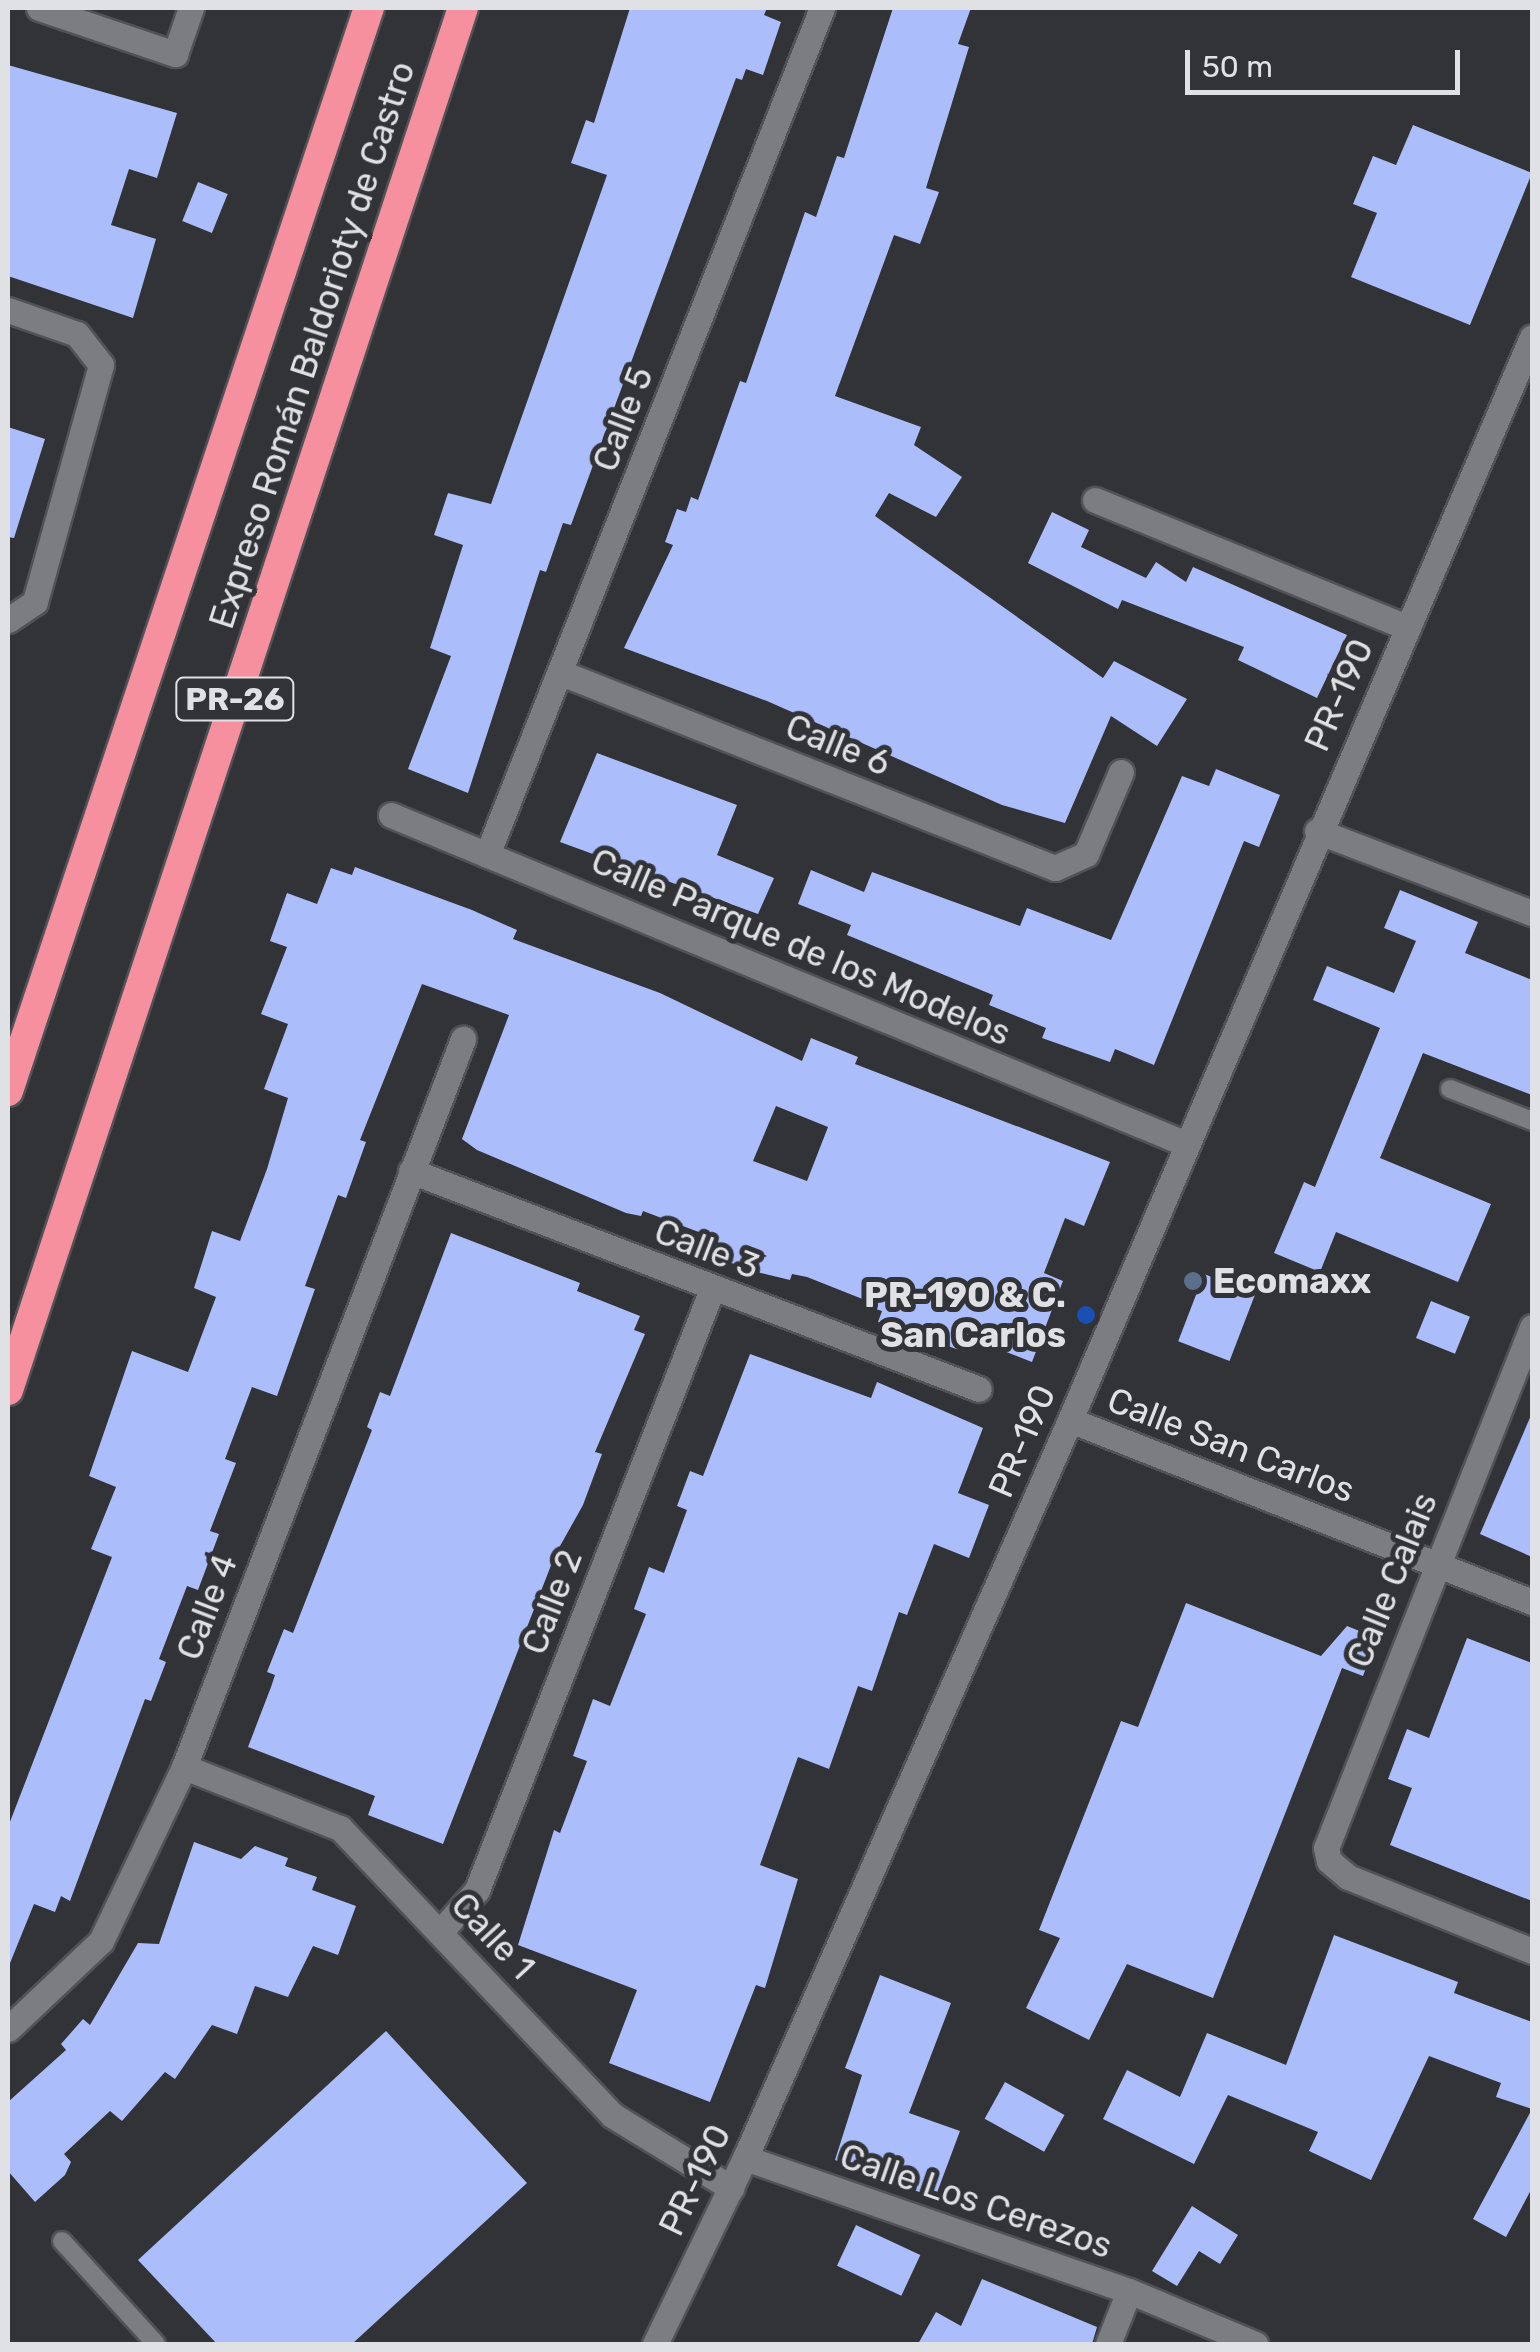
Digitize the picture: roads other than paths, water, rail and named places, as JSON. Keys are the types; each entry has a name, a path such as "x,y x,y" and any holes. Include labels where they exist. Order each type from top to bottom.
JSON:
{"highway":[{"name":"Expreso Román Baldorioty de Castro","path":"8,1091 369,8"},
{"name":"Expreso Román Baldorioty de Castro","path":"8,1390 463,8"}],"street":[{"path":"38,8 176,54 190,8"},
{"name":"Calle 5","path":"487,855 564,674 822,8"},
{"path":"8,310 76,334 102,364 35,602 8,620"},
{"name":"PR-190","path":"655,2344 745,2158 1070,1420 1317,831 1532,337"},
{"path":"1094,500 1408,628"},
{"name":"Calle 6","path":"564,674 1055,868 1086,854 1122,772"},
{"name":"Calle Parque de los Modelos","path":"390,815 1184,1143"},
{"path":"1317,831 1532,912"},
{"name":"Calle 4","path":"8,2029 101,1942 184,1766 463,1039"},
{"name":"Calle 3","path":"412,1171 979,1389"},
{"name":"Calle 2","path":"442,1931 477,1890 712,1289"},
{"name":"Calle Calais","path":"1532,1327 1434,1563 1326,1848 1329,1861 1348,1876 1532,1951"},
{"name":"Calle San Carlos","path":"1070,1420 1532,1602"},
{"name":"Calle 1","path":"184,1766 340,1828 442,1931 612,2115 731,2188"},
{"name":"Calle Los Cerezos","path":"745,2158 1129,2291 1108,2344"},
{"path":"1129,2291 1256,2344"}],"lane":[{"path":"1450,1089 1532,1121"},
{"path":"62,2241 156,2344"}],"place":[{"name":"Ecomaxx","path":"1193,1281"},
{"name":"PR-190 & C. San Carlos","path":"1086,1315"}]}
